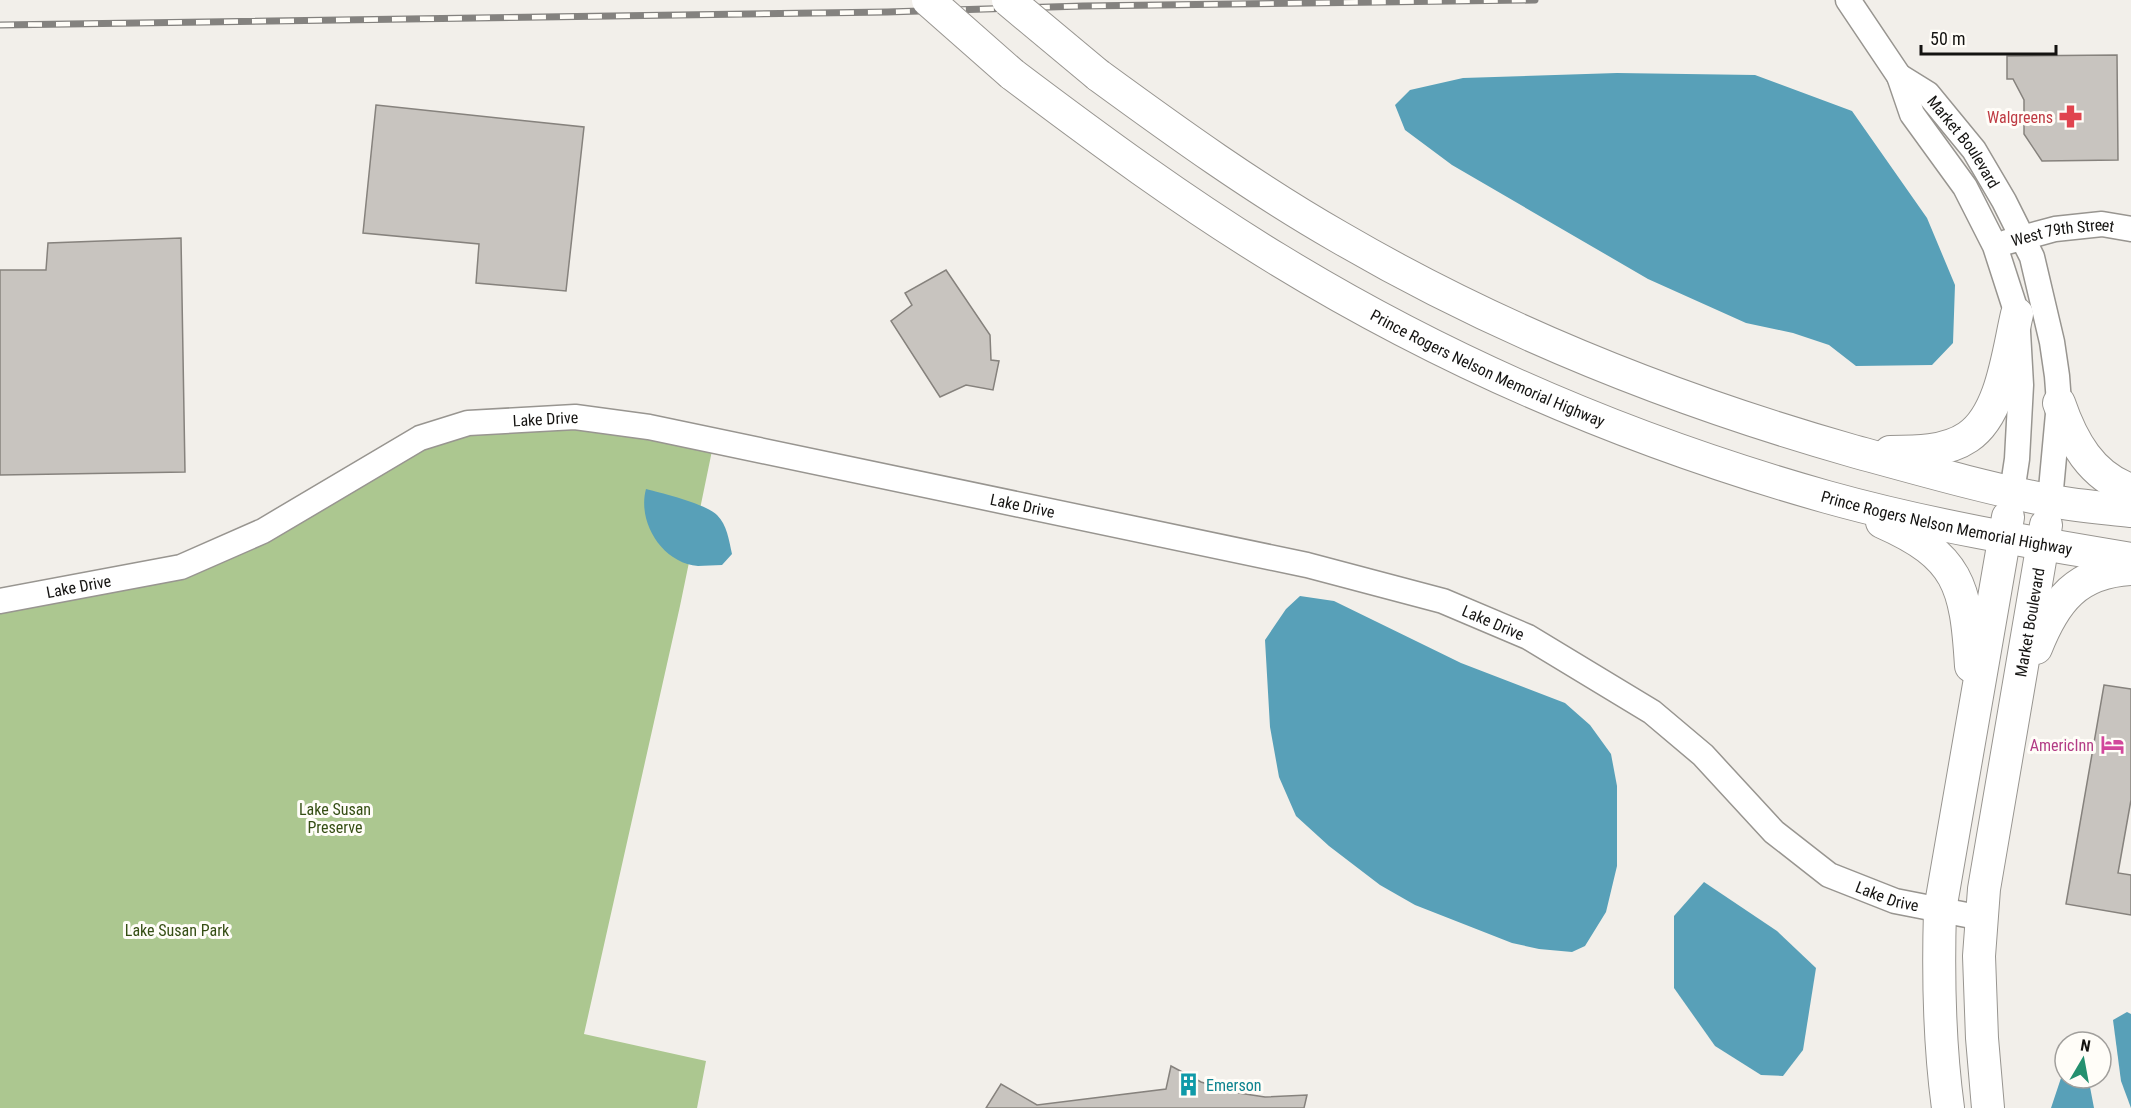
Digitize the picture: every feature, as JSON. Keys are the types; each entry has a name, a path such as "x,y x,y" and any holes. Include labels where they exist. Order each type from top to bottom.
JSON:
{"main road":[{"name":"Prince Rogers Nelson Memorial Highway","path":"928,0 1012,74 1110,148 1202,211 1278,260 1383,319 1515,384 1617,426 1733,468 1826,497 2005,537 2131,559"},
{"path":"1008,0 1098,75 1154,116 1273,196 1339,237 1512,327 1692,400 1780,430 2012,492 2131,512"},
{"path":"1832,444 1884,452 1904,452 1944,447 1966,439 1989,413 1997,394 2017,314"},
{"path":"2059,403 2069,430 2092,465 2105,477 2131,490"},
{"name":"Market Boulevard","path":"1948,1108 1944,1081 1938,975 1940,910 2012,492"},
{"path":"1826,497 1889,525 1920,542 1936,553 1953,573 1960,587 1969,632 1973,719"},
{"name":"Market Boulevard","path":"1988,1108 1979,956 1984,889 2050,500"},
{"path":"2017,696 2041,635 2063,597 2081,582 2100,573 2131,568"}],"street":[{"name":"Market Boulevard","path":"1848,0 1899,76 1912,114 1965,187 1995,246 2017,314 2021,384 2017,459 2012,492"},
{"name":"Market Boulevard","path":"1899,76 1928,94 1974,150 2004,201 2032,257 2052,342 2057,376 2059,403 2050,500"},
{"name":"West 79th Street","path":"1995,246 2055,229 2102,224 2131,229"},
{"name":"Lake Drive","path":"0,601 181,567 263,531 420,438 468,423 575,417 649,427 1307,565 1443,601 1528,637 1652,712 1703,755 1774,832 1829,875 1894,901 1982,918"}],"green space":[{"name":"Lake Susan Preserve","path":"575,417 714,441 680,606 584,1034 706,1061 697,1108 0,1108 0,601 181,567 420,438"}],"water":[{"path":"1617,73 1755,75 1852,111 1927,218 1955,285 1953,343 1932,365 1856,366 1829,345 1793,333 1746,323 1648,279 1452,165 1405,130 1395,105 1410,90 1463,78"},
{"path":"646,489 694,503 717,515 729,538 732,554 722,565 698,566 673,557 655,539 649,527 645,515"},
{"path":"1300,596 1334,601 1461,663 1565,703 1590,725 1611,754 1617,786 1617,866 1606,912 1585,946 1572,952 1539,949 1512,943 1415,905 1380,885 1329,846 1296,816 1279,777 1270,727 1265,640 1286,609"},
{"path":"1704,882 1777,931 1816,968 1803,1050 1783,1076 1761,1075 1715,1046 1674,988 1674,916"},
{"path":"2127,1012 2131,1014 2131,1108 2121,1081 2113,1020"},
{"path":"2057,1090 2091,1090 2094,1108 2051,1108"}],"building":[{"name":"Walgreens","path":"2117,55 2118,160 2042,161 2024,134 2024,100 2013,79 2007,79 2007,56"},
{"path":"376,105 584,127 566,291 476,283 479,244 363,233"},
{"path":"181,238 185,472 0,475 0,270 46,270 48,243"},
{"path":"946,270 990,335 991,360 999,361 993,390 966,385 940,397 891,321 912,305 905,293"},
{"name":"AmericInn","path":"2104,685 2131,689 2131,800 2118,873 2131,875 2131,915 2066,904"},
{"name":"Emerson","path":"1171,1066 1201,1082 1232,1092 1265,1097 1307,1095 1304,1108 986,1108 1001,1084 1037,1105 1166,1089"}],"railway":[{"path":"0,25 1535,0"}],"place":[{"name":"Walgreens","path":"2071,117"},
{"name":"AmericInn","path":"2112,745"},
{"name":"Emerson","path":"1188,1085"}],"park label":[{"name":"Lake Susan Park","path":"177,930"}]}
